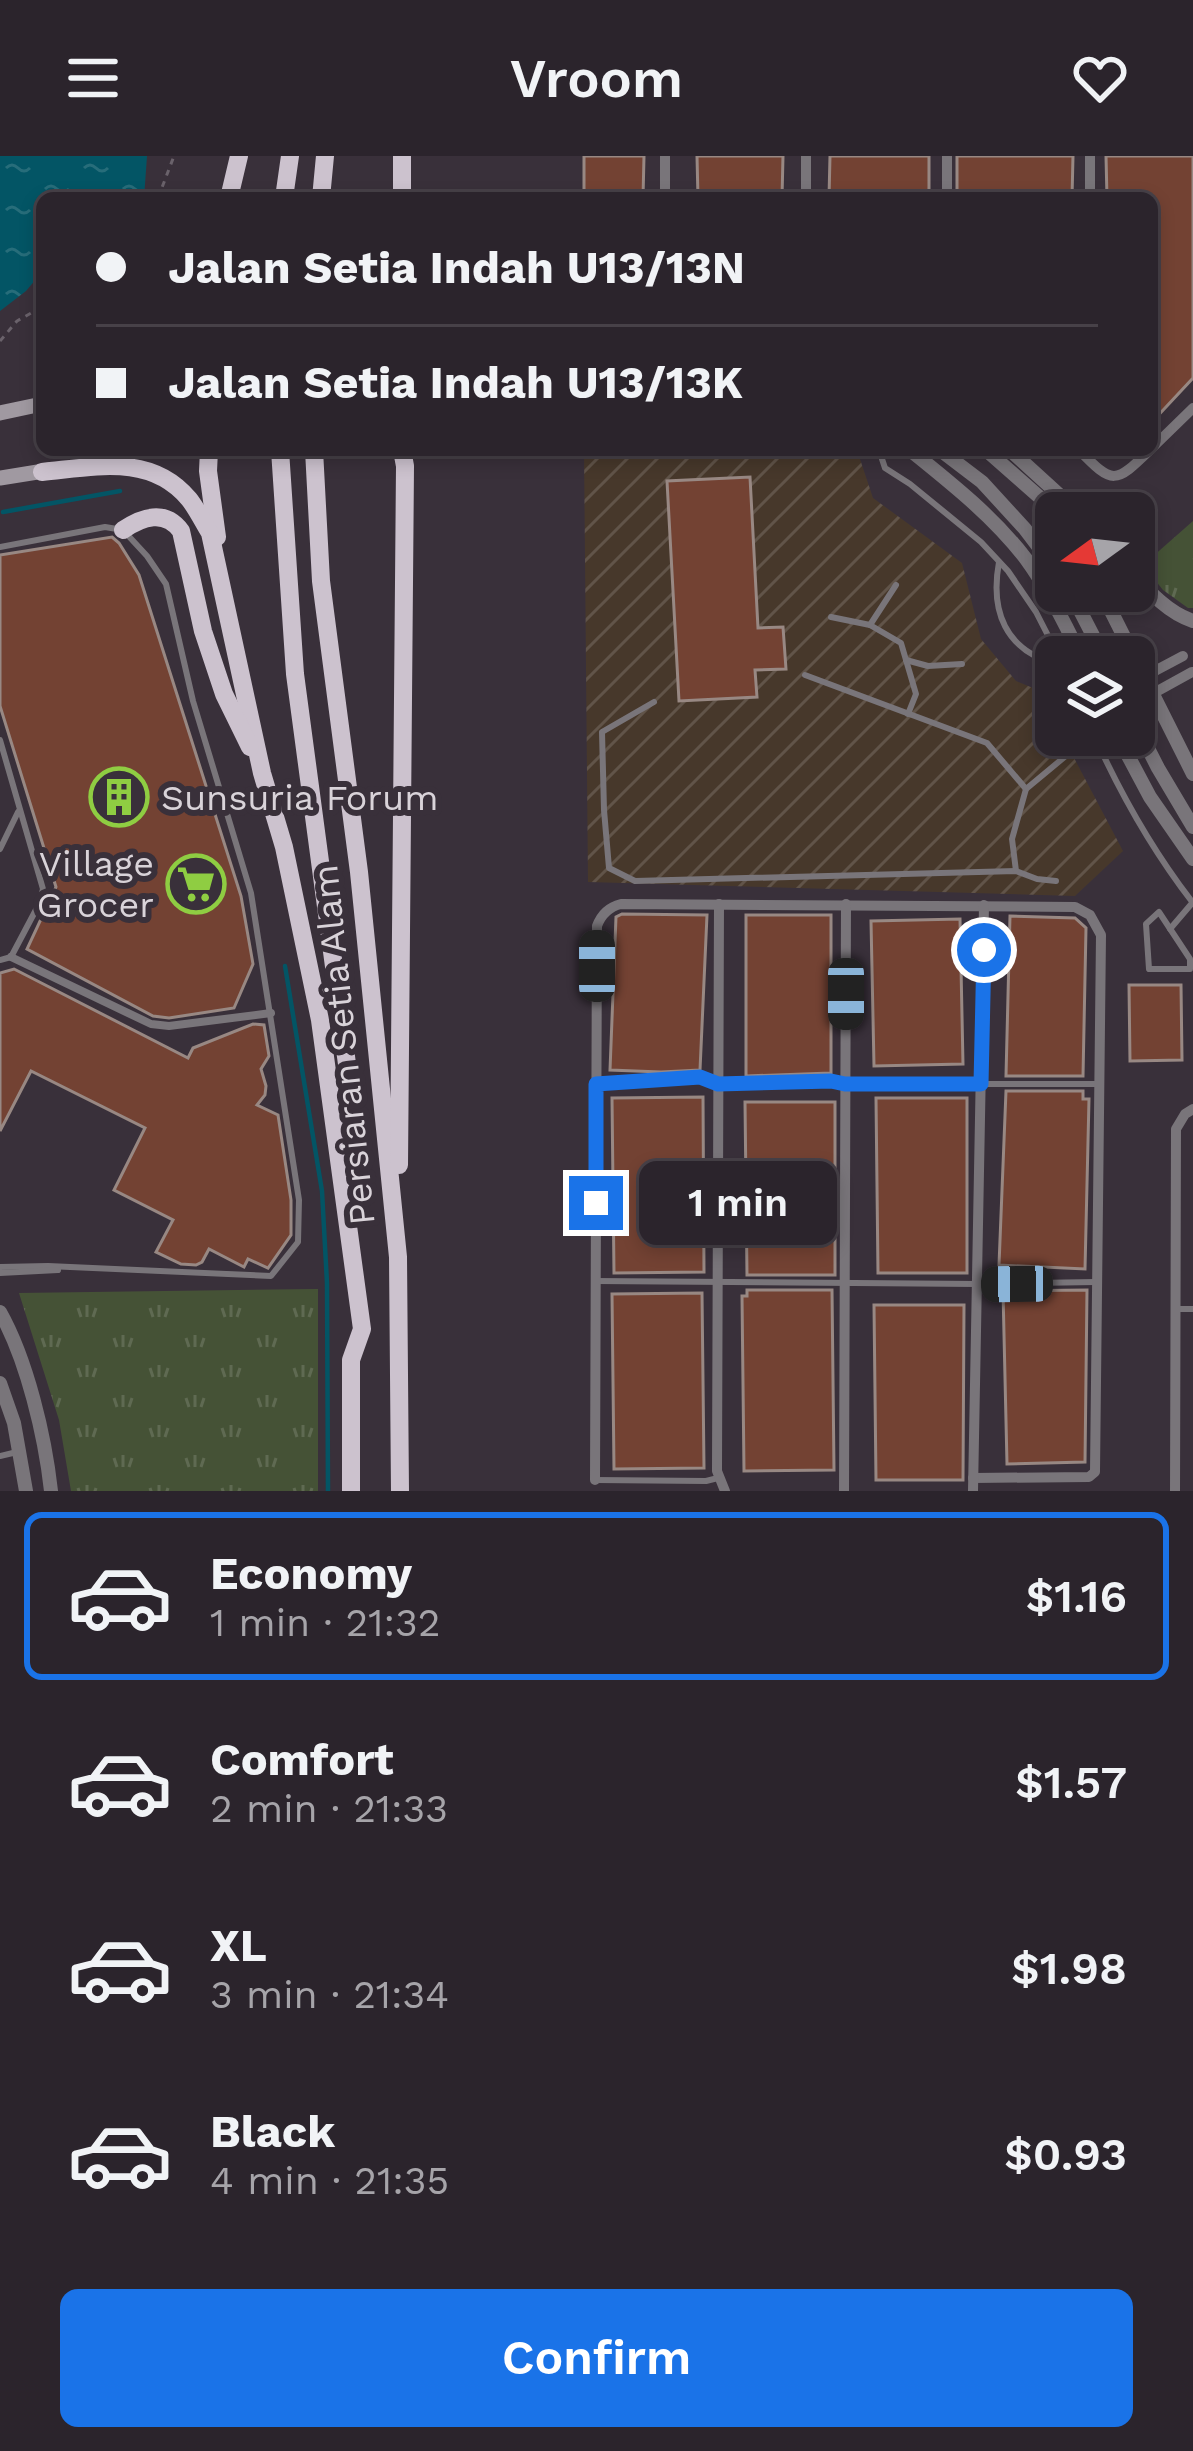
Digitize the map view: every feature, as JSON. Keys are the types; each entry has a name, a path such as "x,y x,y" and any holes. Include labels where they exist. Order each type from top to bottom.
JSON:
{"highway":[{"path":"230,192 239,156"},
{"path":"285,192 290,156"},
{"path":"322,192 326,156"},
{"path":"402,192 403,156"},
{"path":"209,456 225,595"},
{"name":"Persiaran Setia Alam","path":"280,456 295,674 349,1079 362,1330 362,1491"},
{"name":"Persiaran Setia Alam","path":"314,456 321,581 359,872 398,1257 400,1491"},
{"path":"398,1257 406,456"},
{"path":"42,472 119,464 147,469 189,498 210,533 320,1020 362,1330 351,1360 351,1491"},
{"path":"123,530 150,517 165,518 181,531 203,631 224,694 262,772"}],"main road":[{"path":"0,413 36,405"},
{"path":"0,478 112,456"}],"street":[{"path":"665,156 665,192"},
{"path":"806,156 806,192"},
{"path":"947,156 947,192"},
{"path":"1090,156 1090,192"},
{"path":"1158,442 1193,408"},
{"path":"917,456 988,517 1026,560 1071,636"},
{"path":"948,456 982,482 1035,542"},
{"path":"993,456 1035,493"},
{"path":"1017,456 1056,492"},
{"path":"1085,456 1104,475 1115,477 1144,456"},
{"path":"1155,597 1193,621"},
{"path":"1112,612 1193,774"},
{"path":"1155,671 1188,653"},
{"path":"1155,692 1192,672"},
{"path":"1128,756 1193,859"},
{"path":"1152,756 1193,827"},
{"path":"595,1480 597,926 606,912 621,904 985,905 1083,909 1096,922 1100,935 1095,1472 1089,1477 973,1484 985,905"},
{"path":"719,904 718,1471 725,1491"},
{"path":"844,1491 846,904"},
{"path":"4,956 151,1024 169,1027 271,1013"},
{"path":"1174,1491 1176,1129 1193,1109"},
{"path":"0,1312 38,1416 51,1491"},
{"path":"0,1384 14,1423 26,1491"}],"lane":[{"path":"881,456 885,468 981,542 1036,612 1047,636"},
{"path":"0,547 105,527 123,530 166,584 193,701 251,893 298,1200 298,1242 272,1276 1,1265"},
{"path":"999,562 994,597 998,612 1019,646 1035,658"},
{"path":"870,625 896,585"},
{"path":"831,617 870,625 901,643 916,694 908,714"},
{"path":"906,660 928,666 962,664"},
{"path":"805,675 987,743 1026,789"},
{"path":"654,702 602,733 609,868 635,881 1016,871 1056,880"},
{"path":"0,740 43,889 4,956"},
{"path":"1016,871 1012,838 1026,789 1066,756"},
{"path":"1103,756 1137,822 1193,902 1169,928"},
{"path":"0,849 19,808"},
{"path":"1159,912 1169,928 1190,958 1190,969 1148,969 1146,924 1159,912"},
{"path":"596,1084 700,1077 718,1084 1099,1084"},
{"path":"596,1281 1097,1282"},
{"path":"1175,1309 1193,1309"},
{"path":"0,1456 20,1451"},
{"path":"595,1480 706,1481 718,1471"}],"path":[{"path":"160,192 174,156"},
{"path":"0,340 16,321 36,311"}],"shaded area":[{"path":"584,456 859,456 873,498 962,563 981,639 1016,681 1035,689 1035,756 1073,756 1123,851 1075,896 588,882"}],"green space":[{"path":"1193,521 1193,608 1155,580 1155,554"},
{"path":"318,1289 318,1491 71,1491 59,1420 19,1293"}],"water":[{"path":"0,156 147,156 144,192 36,192 36,279 0,311"}],"building":[{"path":"584,156 644,156 643,192 584,192"},
{"path":"697,156 783,156 782,192 698,192"},
{"path":"830,156 929,156 929,192 829,192"},
{"path":"957,156 1073,156 1072,192 957,192"},
{"path":"1106,156 1193,156 1193,378 1158,416 1158,192 1107,192"},
{"path":"750,477 758,628 783,627 786,669 755,670 757,697 679,701 667,481"},
{"name":"Sunsuria Forum","path":"112,537 139,575 241,896 253,964 234,1008 153,1016 27,949 56,887 0,706 0,555"},
{"path":"707,915 700,1070 610,1070 616,917"},
{"path":"746,915 831,915 831,1073 746,1076"},
{"path":"1010,916 1075,918 1086,928 1083,1076 1006,1076"},
{"path":"960,919 963,1064 874,1066 871,921"},
{"path":"14,969 188,1058 193,1048 253,1024 264,1025 269,1056 261,1069 265,1095 257,1105 278,1115 291,1200 291,1235 268,1268 248,1259 244,1267 209,1249 196,1265 181,1264 156,1252 173,1220 114,1190 145,1128 31,1071 0,1131 0,973"},
{"path":"1129,985 1181,985 1182,1060 1130,1061"},
{"path":"1006,1091 1083,1091 1083,1099 1089,1099 1085,1269 999,1265"},
{"path":"703,1097 704,1272 614,1273 612,1098"},
{"path":"876,1098 967,1098 967,1273 878,1273"},
{"path":"745,1102 835,1102 835,1275 747,1275"},
{"path":"747,1290 832,1290 834,1470 744,1471 742,1296 747,1296"},
{"path":"1087,1290 1085,1462 1007,1464 1003,1291"},
{"path":"702,1293 704,1468 614,1469 612,1294"},
{"path":"874,1305 964,1305 963,1480 876,1480"}],"waterway":[{"path":"3,512 120,491"},
{"path":"285,966 322,1191 328,1491"}],"place":[{"name":"Sunsuria Forum","path":"119,797"},
{"name":"Village Grocer","path":"196,884"}],"route":[{"path":"596,1203 596,1084 700,1077 718,1084 981,1084 984,950"}]}
